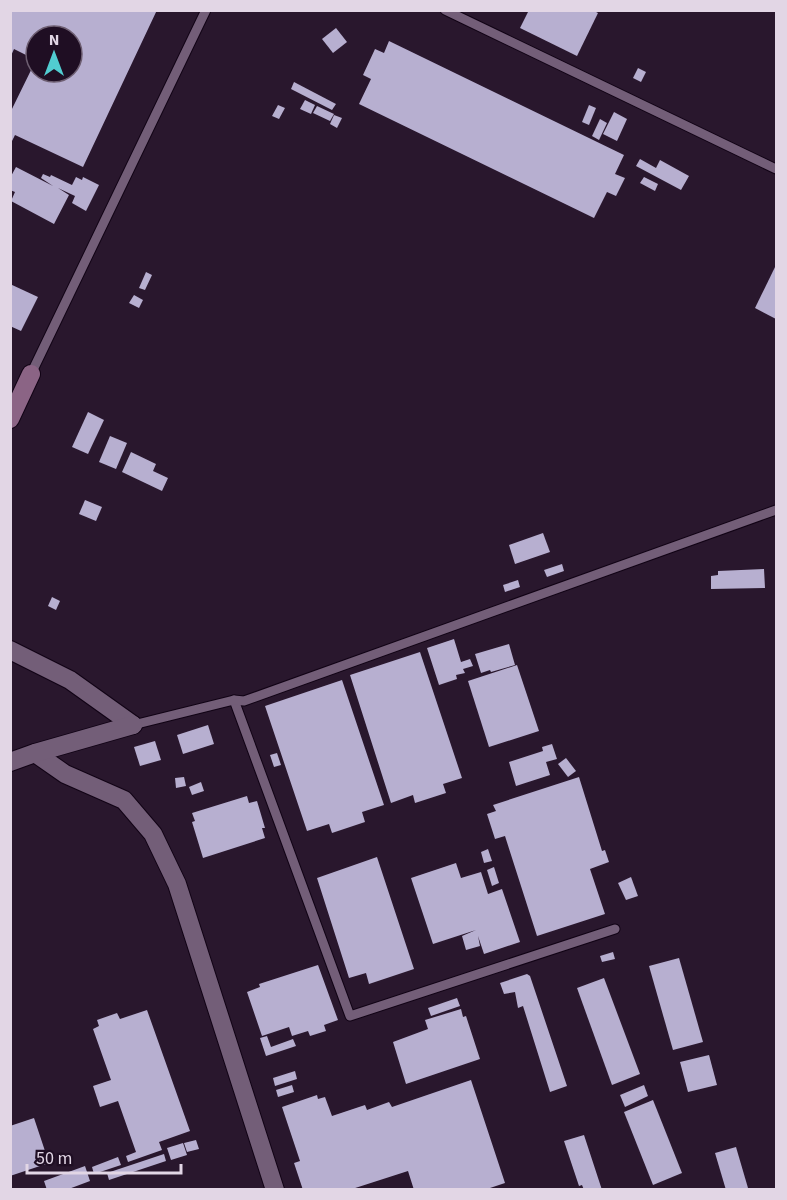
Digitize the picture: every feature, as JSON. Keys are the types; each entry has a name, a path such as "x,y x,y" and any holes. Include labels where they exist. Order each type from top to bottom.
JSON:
{"street":[{"path":"10,419 31,374"},
{"path":"10,650 70,680 132,725"},
{"path":"10,762 132,725"},
{"path":"35,753 65,774 124,800 153,834 177,884 275,1190"}],"lane":[{"path":"31,374 206,10"},
{"path":"445,10 777,169"},
{"path":"132,725 234,700 244,701 777,510"},
{"path":"234,700 350,1016 615,928"}],"building":[{"path":"10,10 157,10 83,167 15,135 10,145 10,113 24,84 84,84 84,24 24,24 24,54 14,49 10,58"},
{"path":"529,10 592,10 598,13 577,56 520,28"},
{"path":"336,28 347,42 333,53 322,39"},
{"path":"389,41 624,155 615,174 625,178 616,196 607,192 594,218 359,104 371,79 363,75 375,49 384,53"},
{"path":"638,68 646,72 641,82 633,78"},
{"path":"294,82 336,104 332,110 291,89"},
{"path":"305,100 315,105 311,114 300,109"},
{"path":"278,105 285,108 279,119 272,116"},
{"path":"589,105 596,108 589,125 582,122"},
{"path":"317,106 334,114 330,121 313,113"},
{"path":"614,112 627,119 617,141 603,134"},
{"path":"334,115 342,118 337,128 330,124"},
{"path":"600,119 607,123 599,140 592,136"},
{"path":"640,159 656,168 660,160 689,176 681,190 636,166"},
{"path":"16,167 53,186 41,178 43,174 50,177 51,175 72,185 76,177 82,180 83,177 99,185 86,211 72,203 75,196 58,188 69,195 54,224 11,201 15,192 10,190 10,178"},
{"path":"644,177 658,184 655,191 640,183"},
{"path":"776,265 776,319 755,308"},
{"path":"146,272 152,275 145,290 139,288"},
{"path":"10,284 38,297 21,331 10,326"},
{"path":"134,295 143,300 139,308 129,303"},
{"path":"88,412 104,420 88,454 72,447"},
{"path":"110,436 127,443 116,469 99,462"},
{"path":"131,452 156,464 153,471 168,478 162,491 122,472"},
{"path":"85,500 102,507 96,521 79,514"},
{"path":"543,533 550,552 515,564 509,545"},
{"path":"562,564 564,571 547,577 544,570"},
{"path":"764,569 765,588 711,589 711,576 718,575 718,571"},
{"path":"518,580 520,587 505,592 503,585"},
{"path":"52,597 60,601 56,610 48,606"},
{"path":"454,639 461,662 470,659 473,666 463,669 465,673 456,675 457,679 439,685 427,648"},
{"path":"509,644 515,665 481,673 475,654"},
{"path":"420,652 462,778 443,784 446,793 415,803 413,795 391,803 350,675"},
{"path":"517,665 539,731 489,747 468,681"},
{"path":"342,680 384,805 362,812 365,822 332,833 329,824 307,831 265,706"},
{"path":"208,725 214,744 183,754 177,735"},
{"path":"155,741 161,760 140,766 134,747"},
{"path":"552,744 557,759 546,762 550,775 516,786 509,762 543,751 542,747"},
{"path":"277,753 281,765 274,767 270,755"},
{"path":"566,758 576,771 568,777 558,764"},
{"path":"184,777 186,786 176,788 175,778"},
{"path":"579,777 602,851 605,850 609,862 590,869 605,914 537,936 505,836 495,839 487,814 496,811 493,805"},
{"path":"201,782 204,791 192,795 189,787"},
{"path":"247,796 249,803 257,801 265,828 262,828 265,838 203,858 192,822 195,821 192,813"},
{"path":"488,849 492,861 484,863 481,852"},
{"path":"377,857 414,969 369,984 366,973 349,978 317,878"},
{"path":"456,863 461,878 481,872 488,894 502,889 520,942 484,954 478,936 480,946 466,950 462,936 476,930 433,944 411,878"},
{"path":"494,867 499,883 492,886 487,870"},
{"path":"631,877 638,896 626,900 618,883"},
{"path":"613,952 615,959 602,962 600,956"},
{"path":"679,958 703,1042 673,1050 649,966"},
{"path":"318,965 338,1020 324,1025 326,1031 310,1036 308,1031 292,1036 289,1027 262,1036 247,992 260,987 259,984"},
{"path":"527,974 530,976 567,1086 550,1092 523,1006 518,1008 515,992 504,994 500,983"},
{"path":"604,978 640,1074 612,1085 577,988"},
{"path":"457,998 460,1006 431,1016 428,1008"},
{"path":"461,1009 463,1017 466,1016 480,1059 406,1084 393,1042 428,1029 425,1020"},
{"path":"147,1010 190,1131 159,1142 162,1150 128,1162 126,1156 136,1152 118,1101 100,1107 93,1086 111,1080 93,1029 99,1026 97,1020 117,1013 120,1019"},
{"path":"267,1036 271,1047 293,1039 296,1046 266,1056 260,1038"},
{"path":"709,1055 717,1085 688,1092 680,1062"},
{"path":"295,1071 297,1079 275,1086 273,1078"},
{"path":"471,1080 505,1183 484,1190 414,1190 408,1171 349,1190 303,1190 294,1163 300,1161 282,1107 317,1095 318,1099 325,1097 332,1116 365,1105 367,1110 389,1102 392,1107"},
{"path":"292,1085 294,1092 278,1097 276,1090"},
{"path":"644,1085 648,1096 625,1107 620,1095"},
{"path":"653,1100 682,1173 653,1185 624,1112"},
{"path":"34,1118 49,1163 10,1176 10,1126"},
{"path":"584,1135 602,1190 584,1190 582,1185 579,1186 564,1141"},
{"path":"196,1140 199,1149 187,1152 184,1143"},
{"path":"183,1143 187,1155 171,1160 167,1148"},
{"path":"736,1147 748,1188 726,1190 715,1153"},
{"path":"164,1154 166,1161 109,1180 107,1173"},
{"path":"118,1157 121,1165 94,1174 92,1167"},
{"path":"85,1166 90,1181 66,1190 47,1190 44,1181"}]}
